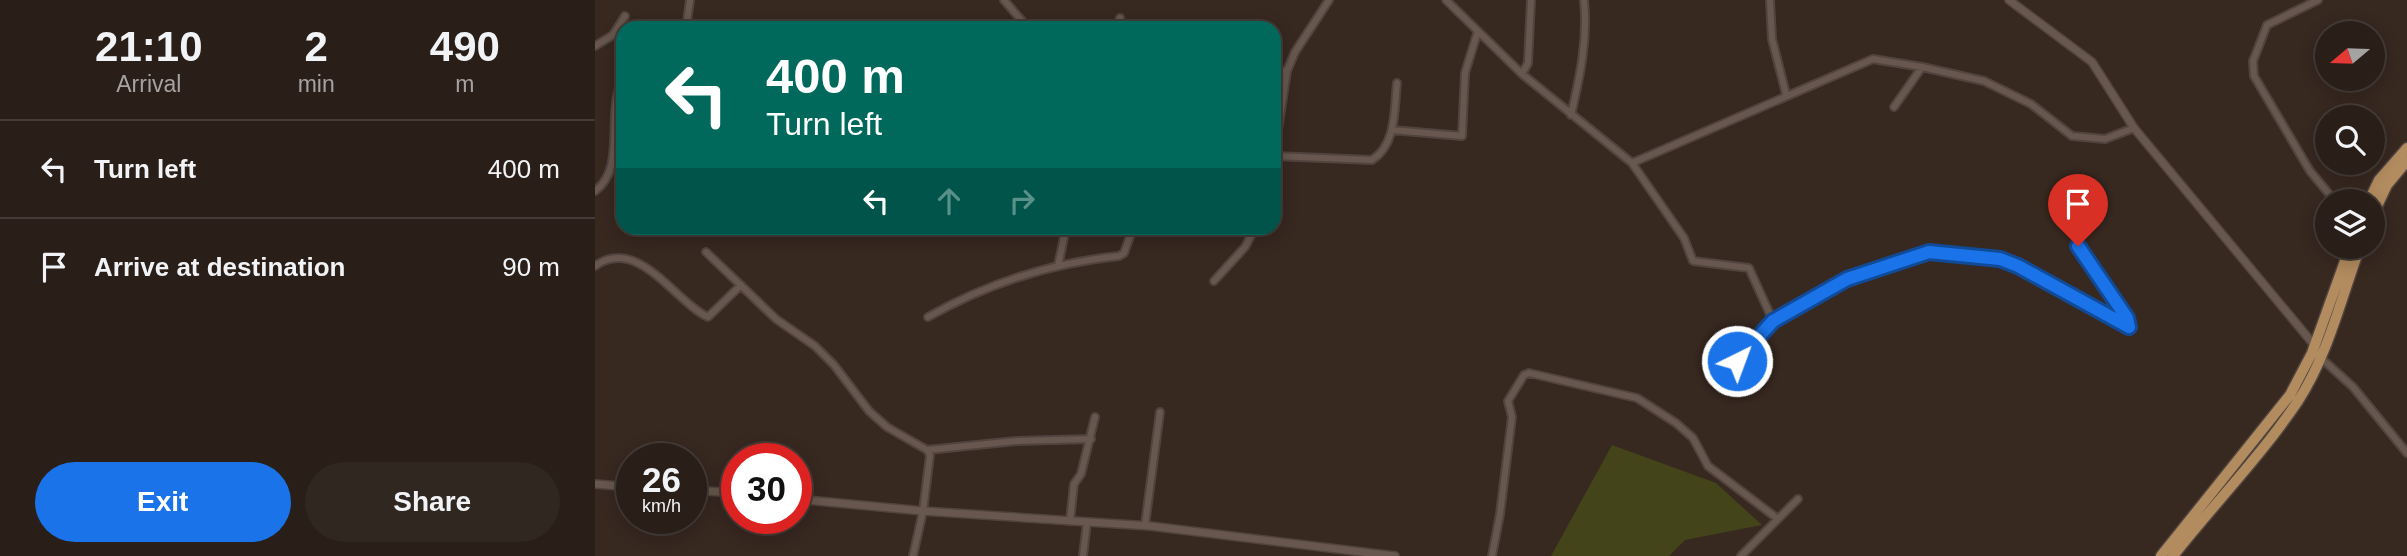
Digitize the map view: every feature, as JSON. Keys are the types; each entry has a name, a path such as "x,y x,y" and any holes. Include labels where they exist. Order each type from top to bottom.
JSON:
{"main road":[{"path":"2375,189 2379,180 2407,148"},
{"path":"2385,189 2407,161"},
{"path":"2161,556 2290,395 2315,346 2346,259"},
{"path":"2173,556 2235,483 2298,400 2321,358 2356,259"}],"street":[{"path":"687,21 690,0"},
{"path":"1004,0 1022,21"},
{"path":"1281,98 1295,52 1329,0"},
{"path":"1446,0 1477,34 1522,74 1632,163 1685,238 1693,261 1749,268 1773,321"},
{"path":"1522,74 1528,63 1531,0"},
{"path":"1571,115 1587,27 1584,0"},
{"path":"1770,0 1772,39 1786,94"},
{"path":"2009,0 2092,62 2134,128 2315,346"},
{"path":"2318,0 2267,26 2253,61 2254,76 2310,171 2326,189"},
{"path":"622,21 625,16"},
{"path":"595,46 616,30"},
{"path":"1392,130 1462,136 1465,73 1477,34"},
{"path":"1632,163 1786,94 1873,59 1984,81 2031,104 2072,136 2105,139 2134,128"},
{"path":"1894,107 1921,67"},
{"path":"1281,71 1287,71"},
{"path":"1281,156 1372,159 1380,155 1392,130 1397,83"},
{"path":"595,191 606,183 610,172 616,99"},
{"path":"1058,265 1064,235"},
{"path":"928,317 971,293 1058,265 1119,257 1124,253 1130,235"},
{"path":"1214,281 1245,247 1251,235"},
{"path":"1737,361 1773,321 1847,279 1929,252 2000,259 2018,266 2129,327 2127,318 2078,246"},
{"path":"706,252 776,319 834,365 878,419 927,450 930,455 923,511 913,556"},
{"path":"595,266 607,258 617,257 631,261 670,284 708,317 741,285"},
{"path":"2321,358 2353,387 2407,453"},
{"path":"1492,556 1500,514 1511,417 1508,401 1524,375 1529,373 1637,398 1676,423 1693,438 1709,466 1778,519"},
{"path":"1145,526 1160,412"},
{"path":"1070,521 1075,484 1091,439 1095,417"},
{"path":"927,450 1016,441 1091,439"},
{"path":"595,484 616,486"},
{"path":"1741,556 1798,499"},
{"path":"812,501 1145,526 1395,556"},
{"path":"1083,556 1087,522"}],"shaded area":[{"path":"1612,445 1716,483 1762,525 1685,540 1669,556 1551,556"}],"route":[{"path":"1737,361 1773,321 1847,279 1929,252 2000,259 2074,295 2129,327 2127,318 2078,246"}]}
